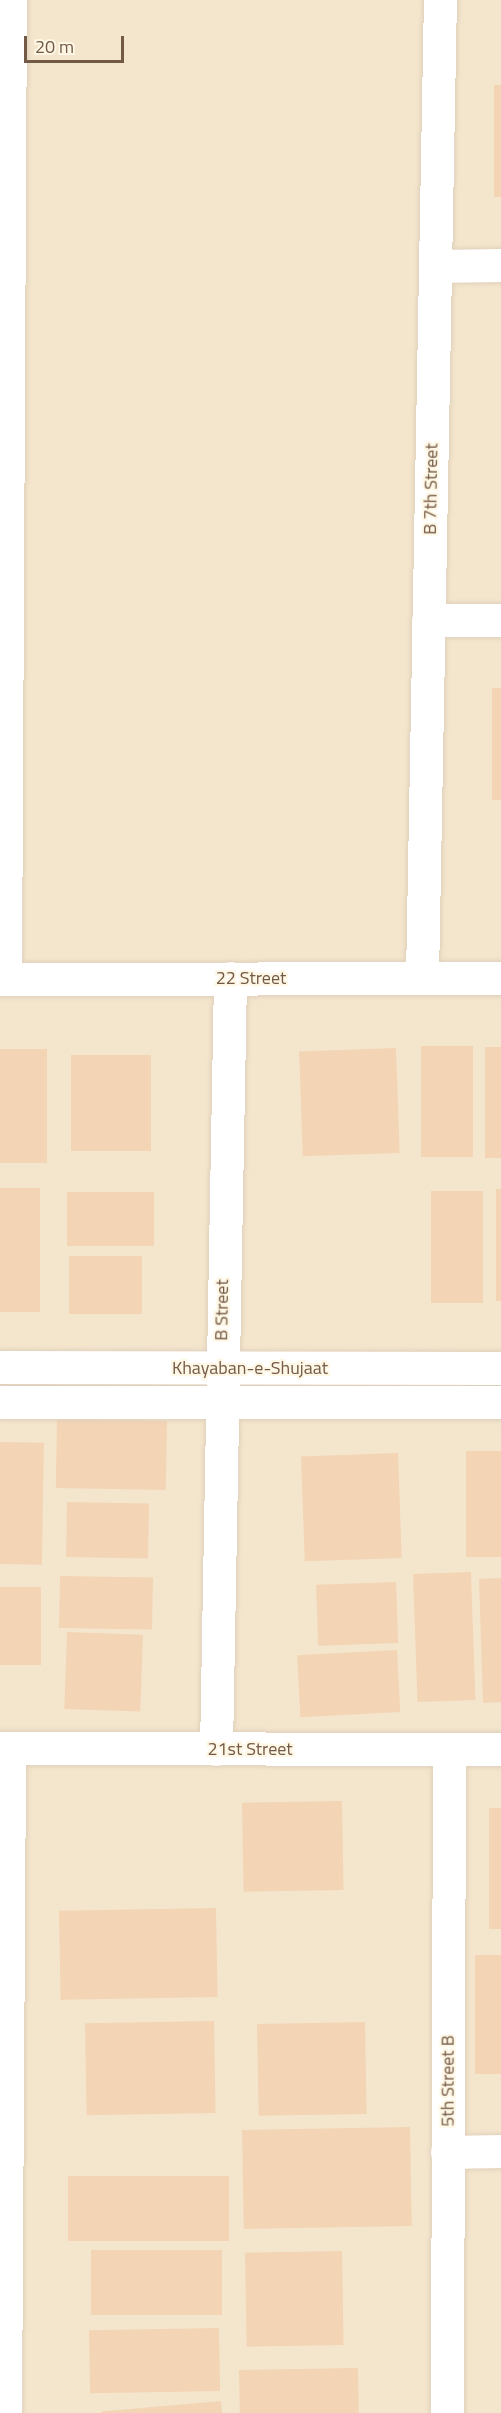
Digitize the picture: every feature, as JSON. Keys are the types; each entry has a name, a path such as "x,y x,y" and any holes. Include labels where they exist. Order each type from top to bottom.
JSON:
{"street":[{"path":"2,979 4,256 10,0"},
{"name":"B 7th Street","path":"422,978 440,0"},
{"path":"435,266 501,265"},
{"path":"428,620 501,620"},
{"name":"B Street","path":"216,1749 220,1403 230,978"},
{"name":"22 Street","path":"2,979 501,978"},
{"name":"Khayaban-e-Shujaat","path":"0,1366 221,1369 501,1368"},
{"name":"Khayaban-e-Shujaat","path":"0,1402 501,1402"},
{"path":"4,1749 5,2413"},
{"name":"21st Street","path":"4,1749 501,1749"},
{"name":"5th Street B","path":"447,2413 449,1749"},
{"path":"447,2152 501,2151"}],"shaded area":[{"path":"0,0 501,0 501,2413 0,2413"}],"building":[{"path":"494,85 501,85 501,197 494,197"},
{"path":"492,688 501,688 501,800 492,800"},
{"path":"421,1046 473,1046 473,1157 421,1157"},
{"path":"485,1047 501,1047 501,1158 485,1158"},
{"path":"396,1048 400,1153 303,1156 299,1051"},
{"path":"0,1049 47,1049 47,1163 0,1163"},
{"path":"71,1055 151,1055 151,1151 71,1151"},
{"path":"0,1188 40,1188 40,1312 0,1312"},
{"path":"496,1189 501,1189 501,1301 496,1301"},
{"path":"431,1191 483,1191 483,1303 431,1303"},
{"path":"67,1192 154,1192 154,1246 67,1246"},
{"path":"69,1256 142,1256 142,1314 69,1314"},
{"path":"57,1419 167,1421 166,1490 56,1488"},
{"path":"0,1442 44,1443 42,1565 0,1564"},
{"path":"466,1451 501,1451 501,1557 466,1557"},
{"path":"398,1453 402,1558 305,1561 301,1456"},
{"path":"67,1502 149,1503 148,1558 66,1557"},
{"path":"471,1572 475,1700 418,1702 413,1574"},
{"path":"60,1576 153,1578 152,1630 59,1628"},
{"path":"501,1578 501,1702 483,1703 479,1579"},
{"path":"396,1582 398,1643 318,1646 316,1585"},
{"path":"0,1587 41,1587 41,1665 0,1665"},
{"path":"67,1632 143,1635 140,1712 64,1709"},
{"path":"397,1650 400,1712 300,1717 297,1655"},
{"path":"342,1801 344,1890 244,1892 242,1803"},
{"path":"489,1808 501,1808 501,1929 489,1929"},
{"path":"216,1908 218,1997 61,2000 59,1911"},
{"path":"475,1955 501,1955 501,2074 475,2074"},
{"path":"214,2021 216,2113 87,2115 85,2023"},
{"path":"365,2022 367,2114 259,2116 257,2024"},
{"path":"410,2127 412,2226 244,2229 242,2130"},
{"path":"68,2176 229,2176 229,2241 68,2241"},
{"path":"91,2250 222,2250 222,2315 91,2315"},
{"path":"342,2251 344,2345 247,2347 245,2253"},
{"path":"219,2328 220,2391 90,2393 89,2330"},
{"path":"358,2368 359,2413 240,2413 239,2370"},
{"path":"221,2401 222,2413 102,2413 101,2411"}]}
